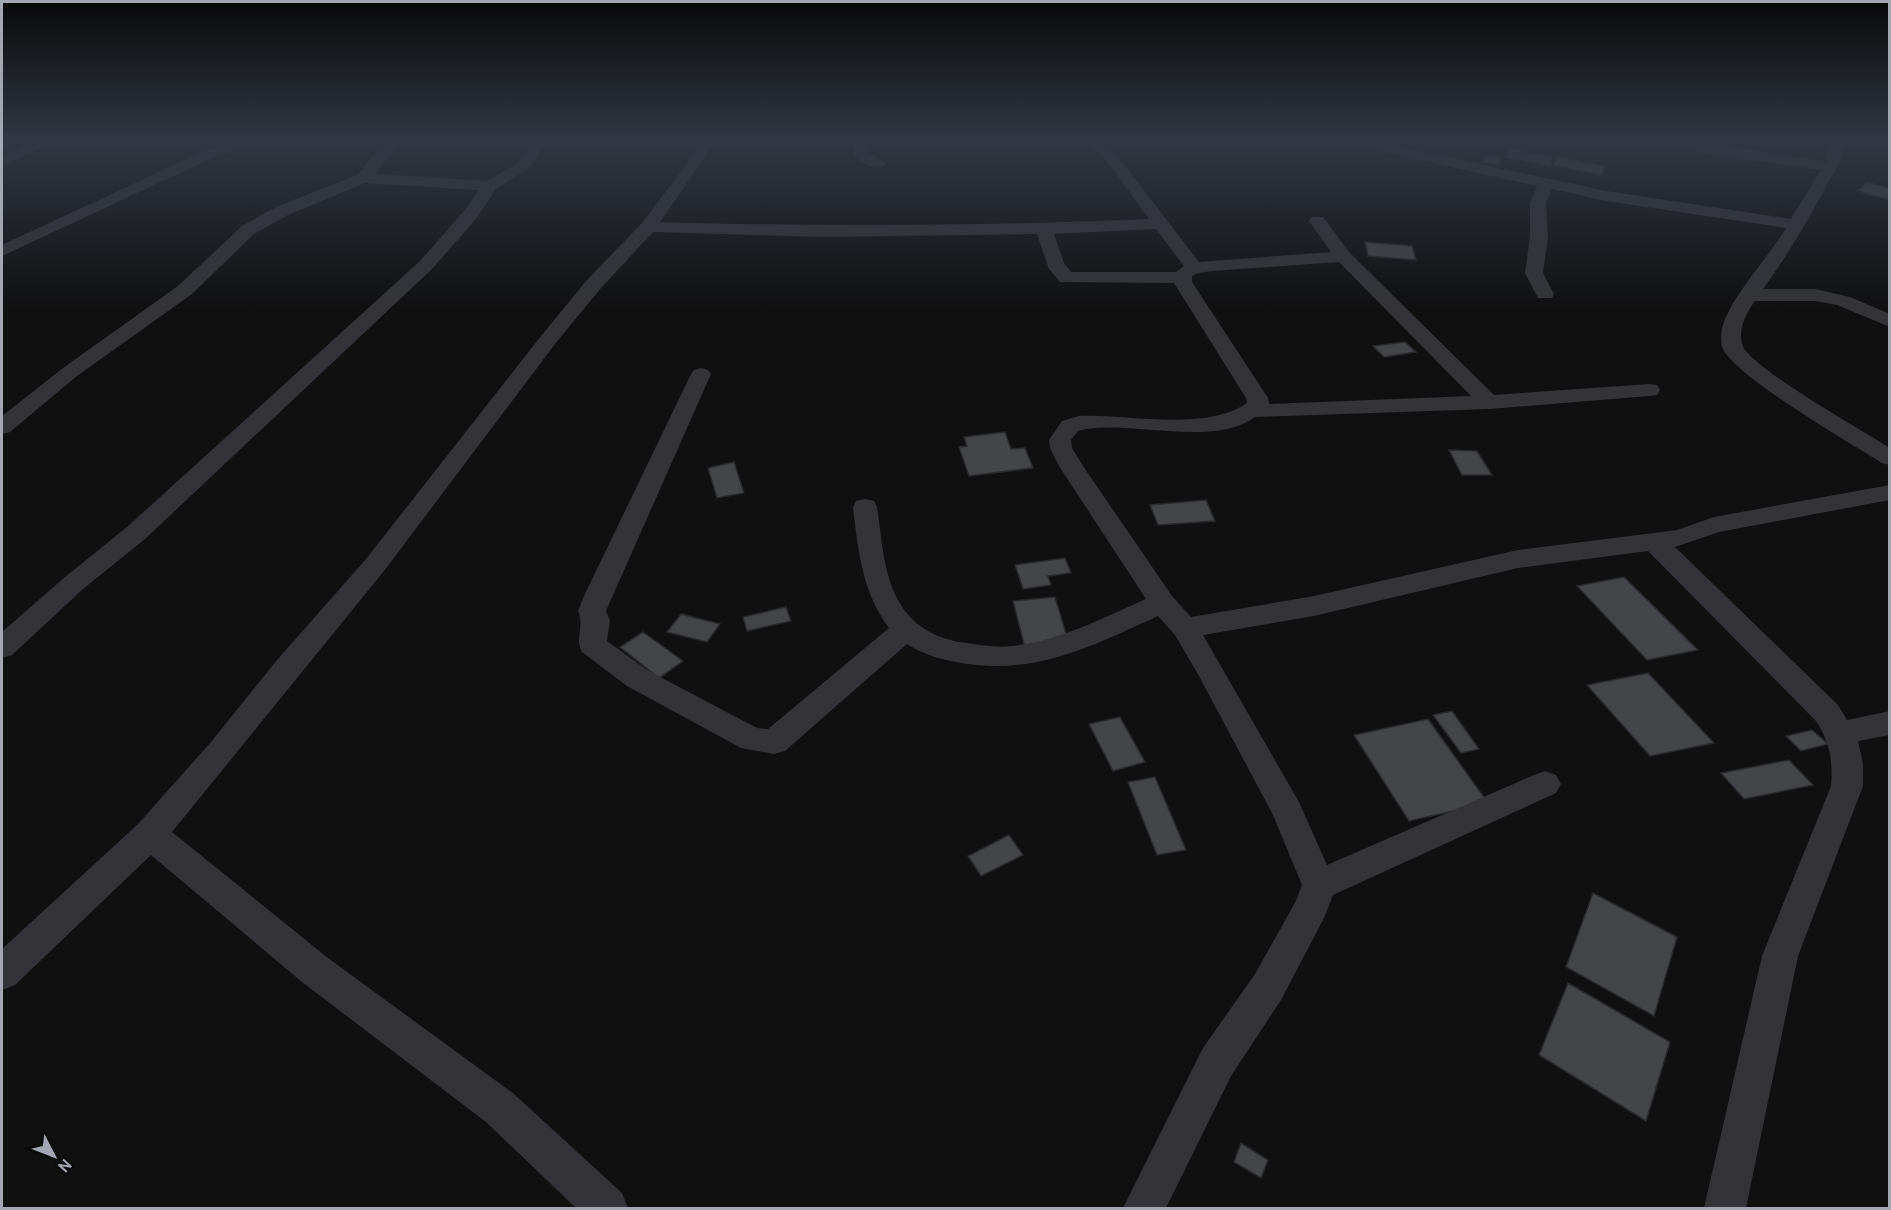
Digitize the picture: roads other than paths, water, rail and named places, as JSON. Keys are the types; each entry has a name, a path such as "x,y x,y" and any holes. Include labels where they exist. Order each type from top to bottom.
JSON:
{"street":[{"path":"2,251 121,195"},
{"path":"2,427 70,372 185,290 248,230 282,211 320,195"},
{"path":"2,648 74,583 136,533 426,265 470,215 483,195"},
{"path":"2,973 150,834 375,565 548,340 594,284 648,227 672,195"},
{"path":"1140,195 1161,224 1188,273"},
{"path":"1541,195 1538,203 1539,237 1534,273 1545,294"},
{"path":"1603,195 1798,225"},
{"path":"1813,195 1798,225 1740,308 1731,330 1732,347 1746,364 1773,384 1890,458"},
{"path":"1317,221 1343,256 1489,402"},
{"path":"648,227 853,232 1043,229 1161,224"},
{"path":"1043,229 1049,239 1059,272 1067,278 1188,273 1343,256"},
{"path":"1144,1209 1217,1062 1268,987 1312,907 1319,885 1288,812 1211,671 1185,628 1162,603 1061,448 1060,440 1063,433 1079,423 1189,424 1228,421 1243,417 1258,405 1257,398 1183,282 1188,273"},
{"path":"1750,295 1815,295 1843,301 1890,321"},
{"path":"701,374 597,597 592,610 596,621 592,645 637,678 752,739 774,742 905,630"},
{"path":"1252,411 1489,402 1649,390"},
{"path":"1185,628 1314,606 1518,559 1681,538 1714,525 1890,492"},
{"path":"865,507 874,569 891,611 905,630 928,645 948,651 1010,657 1046,649 1099,630 1162,603"},
{"path":"1654,542 1827,713 1841,733 1849,763 1847,786 1780,956 1725,1209"},
{"path":"1841,733 1890,723"},
{"path":"1319,885 1545,784"},
{"path":"150,834 315,970 500,1108 606,1209"}]}
